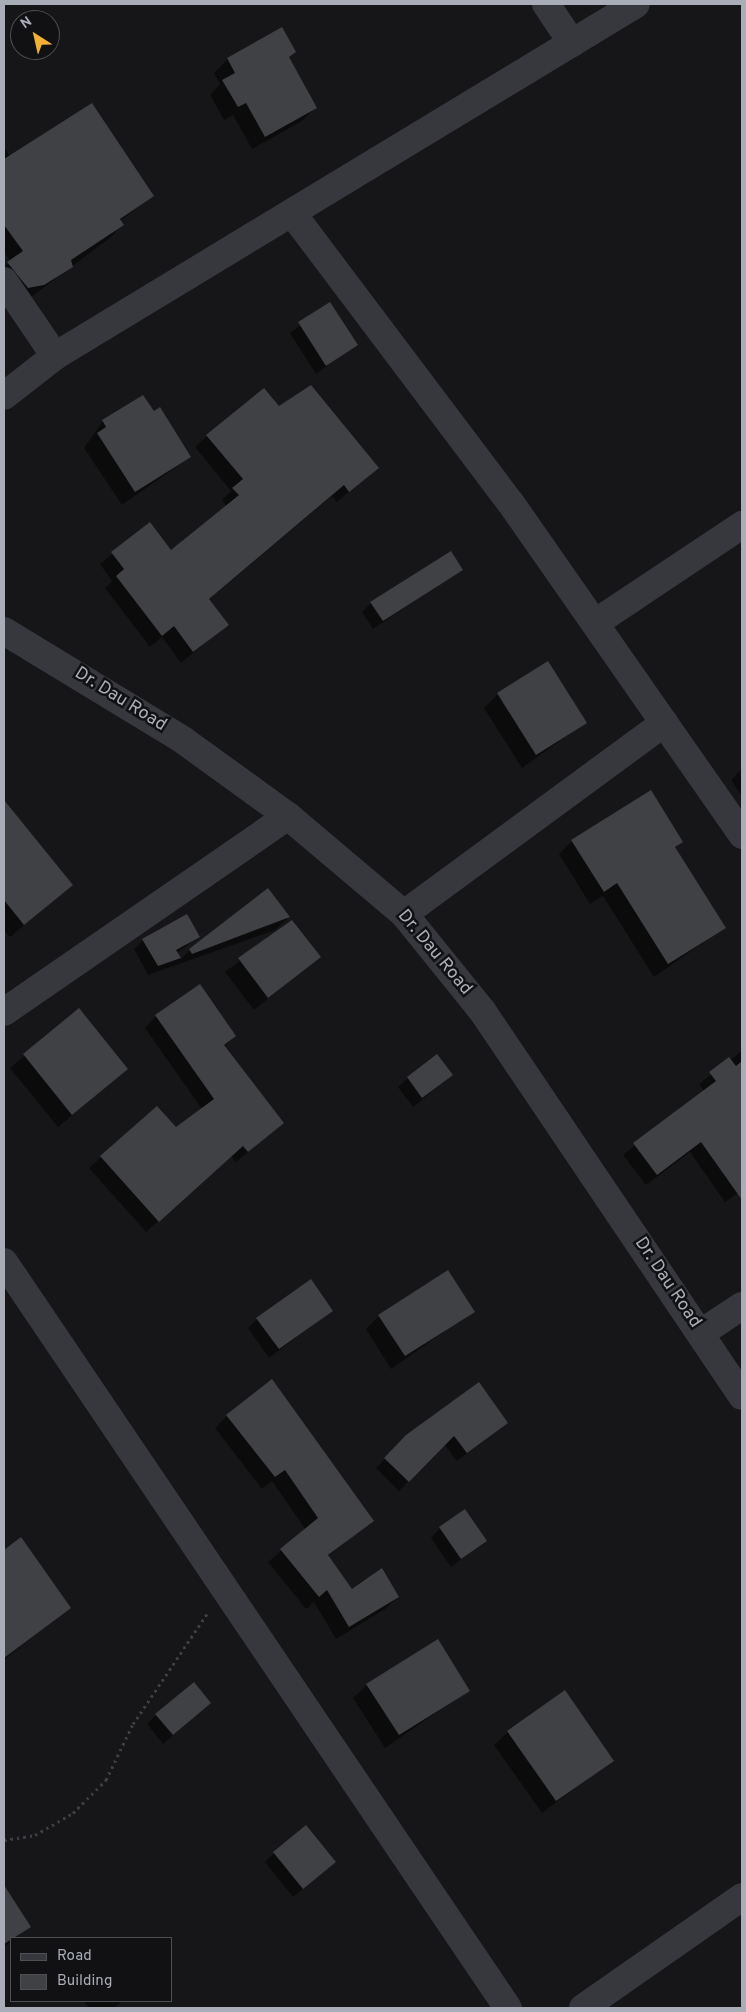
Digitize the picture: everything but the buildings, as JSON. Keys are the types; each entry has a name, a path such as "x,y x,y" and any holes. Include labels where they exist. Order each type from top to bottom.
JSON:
{"street":[{"path":"546,4 572,43"},
{"path":"4,396 55,356 636,4"},
{"path":"292,213 595,623 742,835"},
{"path":"4,281 55,356"},
{"path":"595,623 742,525"},
{"name":"Dr. Dau Road","path":"4,630 184,740 288,816 404,914 483,1012 742,1396"},
{"path":"404,914 664,723"},
{"path":"4,1012 288,816"},
{"path":"4,1262 508,2008"},
{"path":"701,1333 742,1306"},
{"path":"583,2008 742,1898"}],"path":[{"path":"4,1840 35,1835 73,1813 106,1780 133,1724 224,1588"}]}
